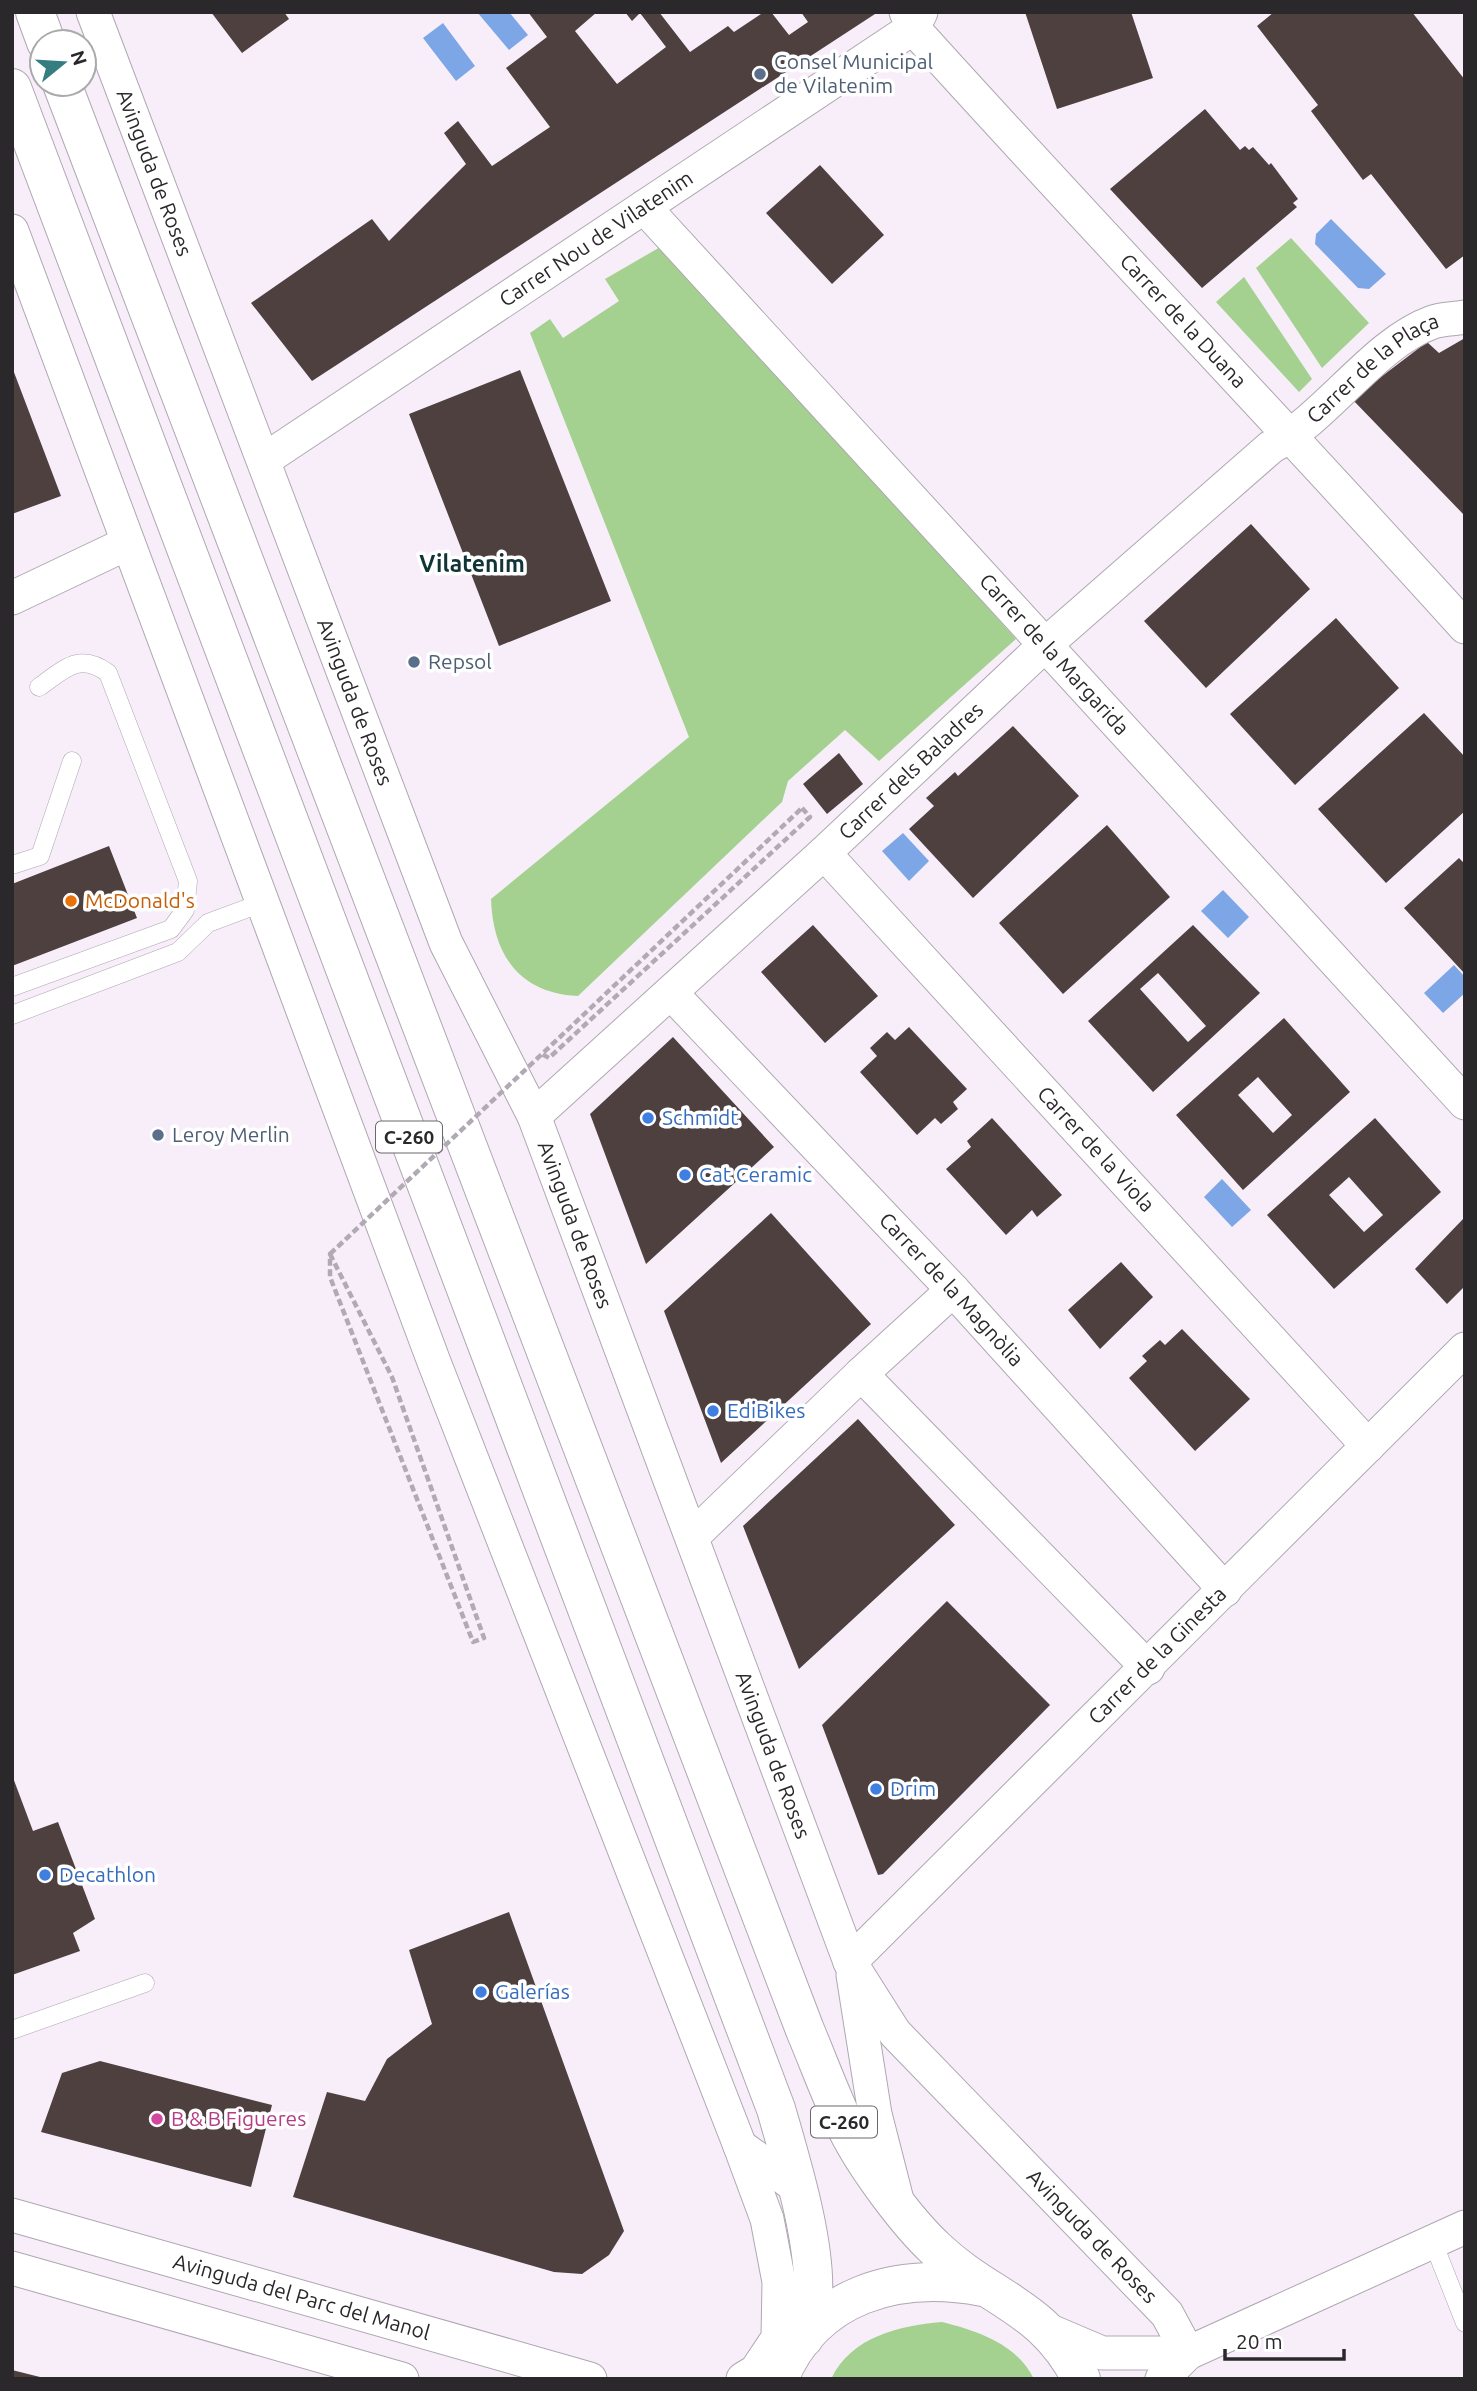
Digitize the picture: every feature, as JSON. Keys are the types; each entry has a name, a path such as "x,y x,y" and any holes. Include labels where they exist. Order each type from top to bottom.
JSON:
{"highway":[{"name":"C-260","path":"12,89 776,2109 799,2188 813,2295 804,2338"},
{"name":"C-260","path":"67,98 805,2030 848,2130 898,2206 935,2249 983,2287 1014,2303 1048,2330 1067,2352 1081,2379"},
{"name":"C-260","path":"779,2379 804,2338 828,2315 856,2297 887,2286 919,2280 952,2281 983,2287"}],"street":[{"name":"Avinguda de Roses","path":"93,12 446,943 534,1116 850,1962 895,2033 1167,2314 1188,2353"},
{"name":"Carrer Nou de Vilatenim","path":"264,460 644,207 913,18"},
{"name":"Carrer de la Duana","path":"913,18 1465,627"},
{"name":"Carrer de la Margarida","path":"644,207 1465,1103"},
{"path":"12,230 434,1362 767,2219 779,2282 778,2338 755,2371 743,2379"},
{"name":"Carrer de la Plaça","path":"1293,436 1399,342 1433,322 1465,317"},
{"name":"Carrer dels Baladres","path":"534,1116 824,853 1046,644 1271,447 1293,436"},
{"path":"12,598 128,543"},
{"name":"Carrer de la Viola","path":"824,853 1368,1446"},
{"name":"Carrer de la Magnòlia","path":"671,993 953,1290 1225,1590"},
{"path":"693,1536 861,1374 953,1290"},
{"name":"Carrer de la Ginesta","path":"850,1962 1148,1668 1465,1349"},
{"path":"861,1374 1148,1668"},
{"path":"850,1962 875,2114 898,2206"},
{"path":"740,2146 799,2188"},
{"name":"Avinguda del Parc del Manol","path":"12,2215 590,2379"},
{"path":"1162,2379 1188,2353 1465,2227"},
{"path":"12,2269 402,2379"},
{"path":"1048,2330 1102,2353 1188,2353"}],"lane":[{"path":"12,987 171,929 185,911 188,881 108,673 94,663 74,663 39,687"},
{"path":"12,865 40,856 72,761"},
{"path":"12,1015 178,951 208,923 262,903"},
{"path":"12,2031 145,1983"},
{"path":"1433,2242 1465,2323"}],"path":[{"path":"330,1254 392,1377 484,1638 473,1642 330,1277 330,1254 802,808 810,817 657,958"}],"green space":[{"path":"1291,238 1369,323 1322,368 1256,268"},
{"path":"662,246 1016,639 879,761 845,730 788,781 782,802 578,996 540,988 514,968 497,938 491,899 689,737 530,333 550,319 563,338 619,301 605,279"},
{"path":"1244,277 1312,379 1299,392 1216,302"},
{"path":"942,2322 994,2340 1017,2356 1034,2379 831,2379 840,2364 864,2343 894,2330"}],"water":[{"path":"477,12 509,12 528,35 509,50"},
{"path":"443,23 475,66 456,81 423,38"},
{"path":"1331,219 1386,274 1369,289 1358,288 1315,244 1316,234"},
{"path":"903,833 929,861 909,881 882,851"},
{"path":"1223,890 1249,917 1228,938 1201,911"},
{"path":"1454,965 1465,977 1465,993 1443,1013 1424,993"},
{"path":"1222,1179 1251,1210 1232,1227 1204,1197"}],"building":[{"path":"211,12 284,12 289,19 242,53"},
{"path":"528,12 597,12 575,31 617,84 666,47 640,13 632,21 625,12 659,12 690,52 728,26 734,32 764,12 771,12 789,35 808,22 801,12 875,14 312,381 251,303 372,219 389,241 466,164 444,133 458,121 492,166 550,127 506,68 547,37"},
{"path":"1025,12 1131,12 1153,78 1057,109"},
{"path":"1274,12 1412,12 1465,80 1465,255 1446,269 1371,174 1363,180 1311,111 1318,105 1257,26"},
{"path":"1205,109 1240,150 1245,146 1249,150 1253,147 1269,165 1271,163 1298,199 1293,203 1297,207 1202,288 1110,189"},
{"path":"820,165 884,235 832,284 766,213"},
{"path":"1465,338 1465,516 1352,399 1427,342 1439,353"},
{"path":"12,367 61,496 12,514"},
{"path":"520,370 611,601 499,646 409,414"},
{"path":"1251,524 1310,589 1206,688 1144,621"},
{"path":"1336,618 1399,688 1295,785 1230,714"},
{"path":"1424,713 1465,757 1465,811 1386,883 1318,809"},
{"path":"1013,726 1079,796 973,898 909,829 934,806 926,798 955,772 958,776"},
{"path":"839,753 863,784 827,814 803,784"},
{"path":"1107,825 1170,897 1063,994 999,923"},
{"name":"McDonald's","path":"109,846 137,918 12,966 12,884"},
{"path":"1459,858 1465,864 1465,974 1404,908"},
{"path":"813,925 878,996 825,1043 761,972"},
{"path":"1193,925 1260,993 1153,1092 1088,1021","holes":["1158,973 1206,1026 1188,1042 1140,989"]},
{"path":"1284,1018 1350,1092 1243,1190 1176,1115","holes":["1258,1077 1292,1115 1273,1133 1238,1095"]},
{"path":"909,1027 967,1089 953,1102 958,1109 941,1124 935,1118 917,1135 860,1072 877,1056 870,1048 887,1032 895,1040"},
{"path":"673,1037 774,1147 646,1264 590,1114"},
{"path":"992,1118 1062,1195 1037,1217 1032,1210 1006,1235 946,1169 971,1147 967,1141"},
{"path":"1375,1118 1441,1192 1334,1289 1267,1215","holes":["1349,1177 1383,1215 1364,1232 1329,1195"]},
{"path":"771,1213 871,1324 721,1463 664,1311"},
{"path":"1463,1219 1465,1286 1447,1304 1415,1269"},
{"path":"1121,1262 1153,1297 1100,1349 1068,1310"},
{"path":"1182,1329 1250,1399 1195,1451 1129,1378 1147,1361 1142,1356 1160,1340 1165,1345"},
{"path":"858,1419 955,1525 799,1669 743,1526"},
{"path":"947,1601 1050,1705 883,1874 878,1875 822,1725"},
{"name":"Decathlon","path":"12,1775 33,1831 58,1822 95,1919 73,1933 80,1951 12,1975"},
{"path":"509,1912 624,2231 609,2255 582,2274 554,2272 293,2197 327,2092 365,2101 387,2059 432,2024 409,1950"},
{"name":"B & B Figueres","path":"100,2061 272,2105 251,2187 41,2132 62,2073"},
{"path":"12,2370 44,2378 44,2379 12,2379"}],"place":[{"name":"Consel Municipal de Vilatenim","path":"760,74"},
{"name":"Repsol","path":"414,662"},
{"name":"McDonald's","path":"71,901"},
{"name":"Schmidt","path":"648,1118"},
{"name":"Leroy Merlin","path":"158,1135"},
{"name":"Cat Ceramic","path":"685,1175"},
{"name":"EdiBikes","path":"713,1411"},
{"name":"Drim","path":"876,1789"},
{"name":"Decathlon","path":"45,1875"},
{"name":"Galerías","path":"481,1992"},
{"name":"B & B Figueres","path":"157,2119"}],"district":[{"name":"Vilatenim","path":"472,564"}]}
